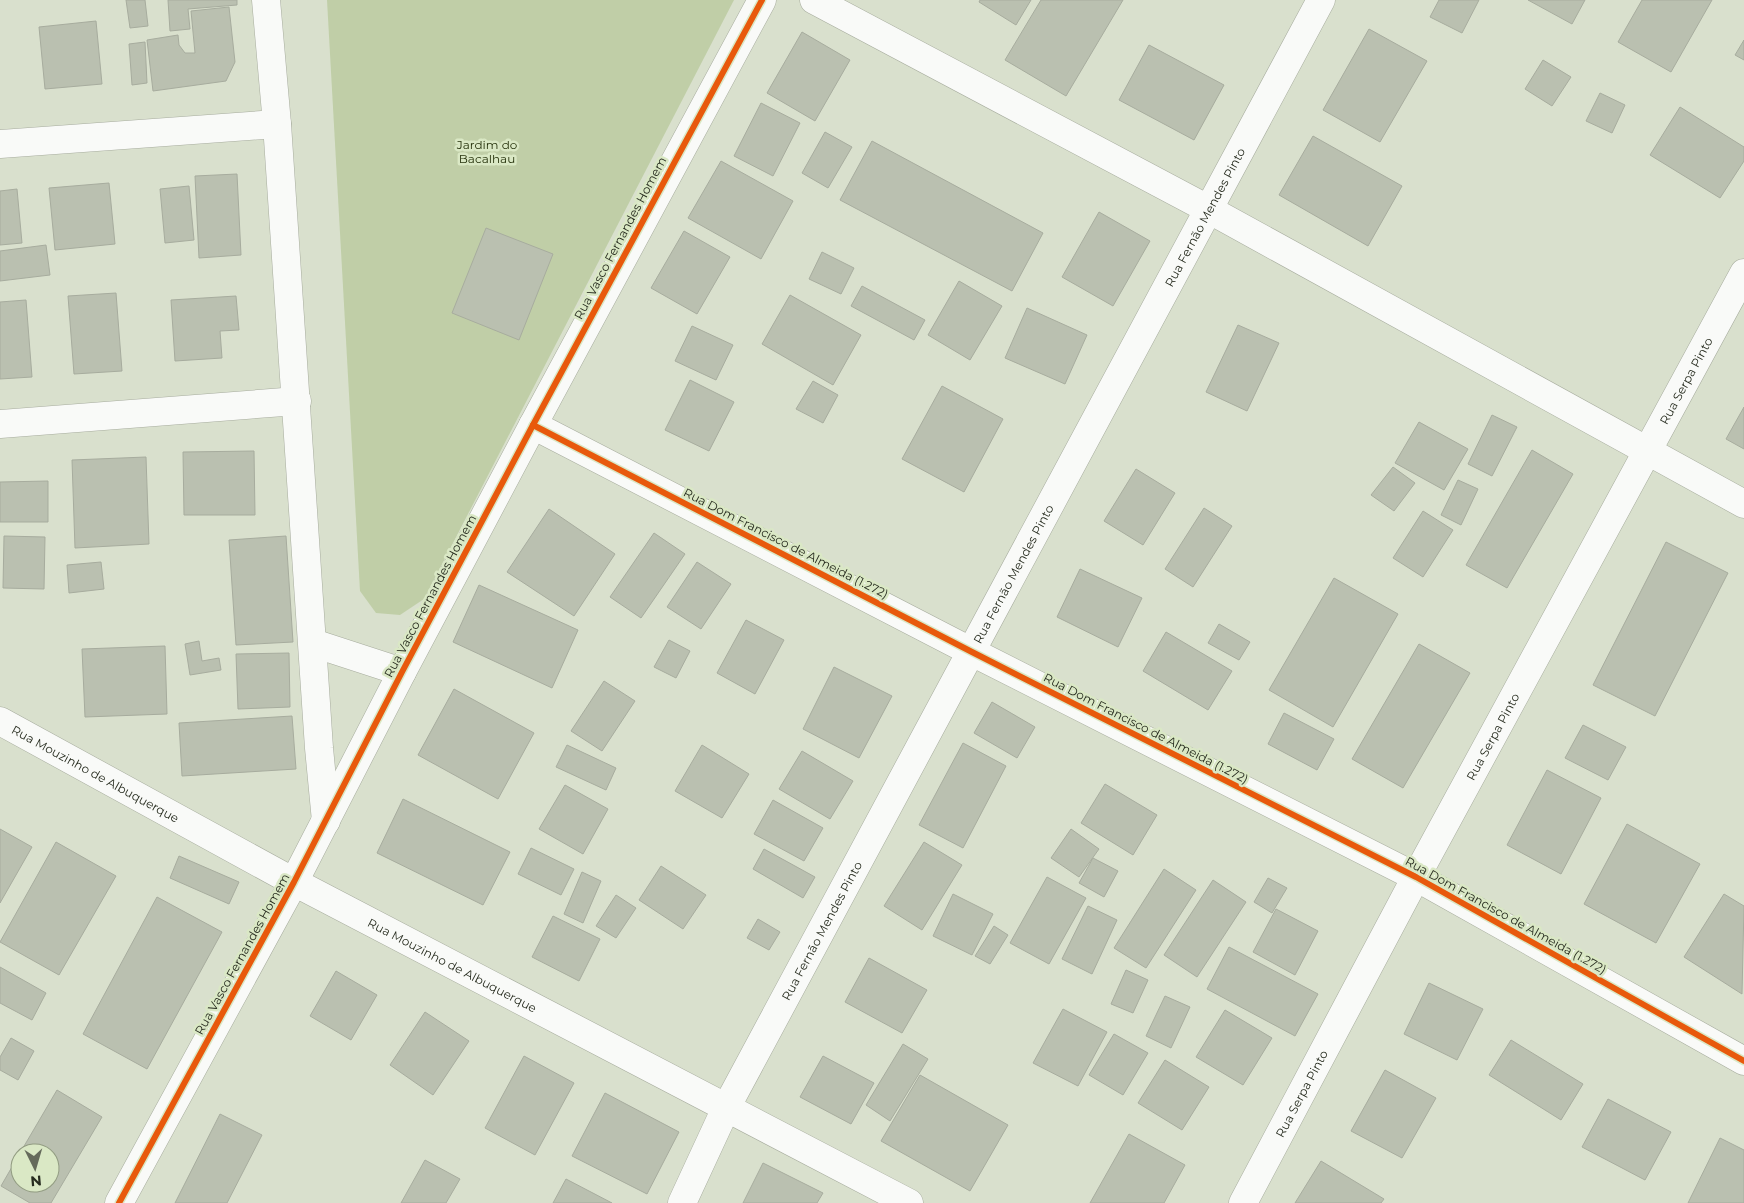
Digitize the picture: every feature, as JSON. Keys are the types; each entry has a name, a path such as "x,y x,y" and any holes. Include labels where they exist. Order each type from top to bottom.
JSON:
{"street":[{"path":"266,0 277,124 319,748 326,821"},
{"name":"Rua Vasco Fernandes Homem","path":"119,1203 294,882 402,672 533,425 762,0"},
{"path":"814,0 1208,209 1744,504"},
{"name":"Rua Fernão Mendes Pinto","path":"682,1203 726,1108 1321,0"},
{"path":"0,144 277,124"},
{"name":"Rua Serpa Pinto","path":"1243,1203 1416,877 1744,273"},
{"path":"0,424 297,401"},
{"name":"Rua Dom Francisco de Almeida (1.272)","path":"533,425 972,652 1416,877 1744,1061"},
{"path":"313,644 402,672"},
{"name":"Rua Mouzinho de Albuquerque","path":"0,721 294,882 909,1203"}],"green space":[{"name":"Jardim do Bacalhau","path":"327,0 734,0 424,599 400,615 376,613 360,591"}],"building":[{"path":"126,0 145,0 148,26 130,28"},
{"path":"168,0 237,0 237,5 188,9 190,29 170,31"},
{"path":"980,0 1031,0 1016,25 979,2"},
{"path":"1041,0 1123,0 1066,96 1005,60"},
{"path":"1439,0 1479,0 1462,33 1430,17"},
{"path":"1528,0 1585,0 1572,24"},
{"path":"1642,0 1712,0 1671,72 1618,42"},
{"path":"229,7 235,62 226,81 153,91 147,40 178,35 179,45 185,53 195,53 191,11"},
{"path":"96,21 102,84 45,89 39,27"},
{"path":"1369,29 1427,61 1380,142 1323,110"},
{"path":"802,32 850,60 815,121 767,93"},
{"path":"1744,40 1744,60 1735,55"},
{"path":"145,42 147,83 132,85 129,44"},
{"path":"1149,45 1224,85 1194,140 1119,100"},
{"path":"1543,60 1571,77 1552,106 1525,89"},
{"path":"1600,93 1625,105 1612,133 1586,121"},
{"path":"761,103 800,123 773,176 734,156"},
{"path":"1680,107 1744,147 1744,161 1720,198 1650,155"},
{"path":"825,132 852,147 828,188 802,173"},
{"path":"1313,136 1402,186 1368,246 1279,195"},
{"path":"872,141 1043,233 1012,291 840,200"},
{"path":"721,161 793,201 761,259 688,218"},
{"path":"237,174 241,255 199,258 195,176"},
{"path":"109,183 115,244 55,250 49,188"},
{"path":"189,186 194,240 165,243 160,189"},
{"path":"17,189 22,243 0,245 0,191"},
{"path":"1099,212 1150,241 1113,306 1062,277"},
{"path":"486,228 553,254 519,340 452,313"},
{"path":"684,231 730,257 697,314 651,288"},
{"path":"46,245 50,275 0,281 0,251"},
{"path":"822,252 854,268 841,294 809,279"},
{"path":"959,281 1002,306 970,360 928,335"},
{"path":"862,286 925,320 914,340 851,306"},
{"path":"116,293 122,371 74,374 68,296"},
{"path":"790,295 861,335 833,385 762,344"},
{"path":"236,296 239,330 220,331 222,358 175,361 171,300"},
{"path":"26,300 32,377 0,379 0,302"},
{"path":"1027,308 1087,335 1065,384 1005,358"},
{"path":"1238,325 1279,343 1247,411 1206,392"},
{"path":"692,326 733,345 716,380 675,361"},
{"path":"690,380 734,402 709,451 665,430"},
{"path":"813,381 838,395 823,423 796,409"},
{"path":"942,386 1003,419 964,492 902,459"},
{"path":"1744,407 1744,449 1726,439"},
{"path":"1492,415 1517,427 1492,476 1468,464"},
{"path":"1419,422 1468,449 1444,490 1395,463"},
{"path":"1532,450 1573,474 1507,588 1466,565"},
{"path":"254,451 255,515 184,515 183,452"},
{"path":"146,457 149,544 75,548 72,460"},
{"path":"1393,467 1415,483 1394,511 1371,495"},
{"path":"1136,469 1175,493 1143,545 1104,521"},
{"path":"1458,480 1478,489 1461,525 1441,515"},
{"path":"48,481 48,522 0,522 0,482"},
{"path":"1204,508 1232,526 1193,587 1165,569"},
{"path":"549,509 615,554 574,616 507,572"},
{"path":"1423,511 1453,530 1423,577 1393,558"},
{"path":"654,533 685,554 641,618 610,597"},
{"path":"4,536 45,537 44,589 3,588"},
{"path":"286,536 293,642 236,645 229,540"},
{"path":"1666,542 1728,573 1655,716 1593,685"},
{"path":"101,562 104,589 69,593 67,565"},
{"path":"697,562 731,584 701,629 667,607"},
{"path":"1080,569 1142,598 1118,647 1057,617"},
{"path":"1334,578 1398,614 1333,727 1269,690"},
{"path":"479,585 578,630 552,688 453,642"},
{"path":"746,620 784,640 755,694 717,673"},
{"path":"1219,624 1250,642 1239,660 1208,643"},
{"path":"1166,632 1232,671 1208,710 1143,671"},
{"path":"669,640 690,651 676,678 654,667"},
{"path":"199,641 202,661 219,658 221,670 190,675 185,644"},
{"path":"1419,644 1470,673 1403,788 1352,759"},
{"path":"165,646 167,714 85,717 82,649"},
{"path":"289,653 290,707 238,709 236,654"},
{"path":"834,667 892,696 859,758 803,729"},
{"path":"604,681 635,701 602,751 571,731"},
{"path":"454,689 534,733 498,799 418,755"},
{"path":"992,702 1035,727 1017,758 974,733"},
{"path":"1284,713 1334,739 1317,770 1268,744"},
{"path":"292,716 296,769 182,776 179,723"},
{"path":"1583,725 1626,747 1608,780 1565,758"},
{"path":"963,743 1006,766 963,848 919,825"},
{"path":"567,745 616,768 606,790 556,767"},
{"path":"702,745 749,774 722,818 675,791"},
{"path":"802,751 853,781 830,819 779,789"},
{"path":"1547,770 1601,798 1561,874 1507,845"},
{"path":"1105,784 1157,815 1133,855 1081,823"},
{"path":"565,785 608,809 583,854 539,829"},
{"path":"403,799 510,852 483,905 377,853"},
{"path":"773,800 823,828 804,861 754,834"},
{"path":"1627,824 1700,864 1656,943 1584,904"},
{"path":"0,829 32,847 0,903"},
{"path":"1071,829 1099,849 1079,877 1051,858"},
{"path":"56,842 116,876 59,975 0,942"},
{"path":"924,842 962,865 922,930 884,906"},
{"path":"531,848 574,869 561,895 518,874"},
{"path":"764,849 815,877 803,898 753,869"},
{"path":"179,856 239,882 229,904 170,878"},
{"path":"1093,858 1118,871 1104,897 1079,883"},
{"path":"661,866 706,895 683,929 639,900"},
{"path":"1164,869 1196,890 1146,968 1114,948"},
{"path":"582,872 601,881 583,923 564,914"},
{"path":"1047,877 1086,898 1049,964 1010,943"},
{"path":"1268,878 1287,888 1272,913 1254,902"},
{"path":"1213,880 1246,902 1197,977 1164,955"},
{"path":"953,894 993,914 972,955 933,936"},
{"path":"1724,894 1744,906 1742,994 1684,957"},
{"path":"616,895 636,908 616,938 596,926"},
{"path":"157,897 222,932 147,1069 83,1034"},
{"path":"1088,906 1117,920 1092,974 1062,959"},
{"path":"1276,909 1318,931 1295,975 1253,952"},
{"path":"553,916 600,939 579,981 532,957"},
{"path":"758,919 780,932 769,950 747,938"},
{"path":"994,926 1008,935 990,964 975,956"},
{"path":"1229,947 1318,994 1295,1036 1207,989"},
{"path":"869,958 927,990 902,1033 845,1002"},
{"path":"0,967 46,993 32,1020 0,1003"},
{"path":"1126,970 1148,980 1133,1013 1111,1004"},
{"path":"336,971 377,995 351,1040 310,1016"},
{"path":"1429,983 1483,1009 1457,1060 1404,1034"},
{"path":"1165,996 1190,1007 1171,1048 1146,1036"},
{"path":"1063,1009 1107,1032 1078,1086 1033,1063"},
{"path":"1225,1010 1272,1038 1243,1085 1196,1057"},
{"path":"425,1012 469,1041 433,1095 390,1065"},
{"path":"1114,1034 1148,1053 1123,1095 1089,1075"},
{"path":"11,1038 34,1051 18,1080 0,1070 0,1057"},
{"path":"1511,1040 1583,1084 1561,1120 1489,1075"},
{"path":"903,1044 928,1059 890,1121 866,1105"},
{"path":"524,1056 574,1083 535,1155 485,1128"},
{"path":"823,1056 874,1083 851,1124 800,1097"},
{"path":"1165,1060 1209,1087 1182,1130 1138,1103"},
{"path":"1385,1070 1436,1098 1402,1158 1351,1131"},
{"path":"920,1075 1008,1125 970,1191 881,1141"},
{"path":"57,1090 102,1117 60,1188 60,1143 26,1143"},
{"path":"605,1093 679,1132 647,1194 572,1156"},
{"path":"1608,1099 1671,1132 1645,1180 1582,1147"},
{"path":"220,1114 262,1135 227,1203 175,1203"},
{"path":"1129,1134 1185,1165 1164,1203 1090,1203"},
{"path":"1720,1138 1744,1150 1744,1203 1688,1203"},
{"path":"425,1160 460,1179 446,1203 401,1203"},
{"path":"1321,1161 1384,1199 1381,1203 1295,1203"},
{"path":"763,1163 823,1193 817,1203 743,1203"},
{"path":"10,1170 10,1191 1,1186"},
{"path":"566,1179 612,1203 553,1203"},
{"path":"13,1193 57,1193 51,1203 30,1203"}],"cycle path":[{"path":"119,1203 294,882 402,672 533,425 762,0"},
{"path":"533,425 972,652 1416,877 1744,1061"}]}
